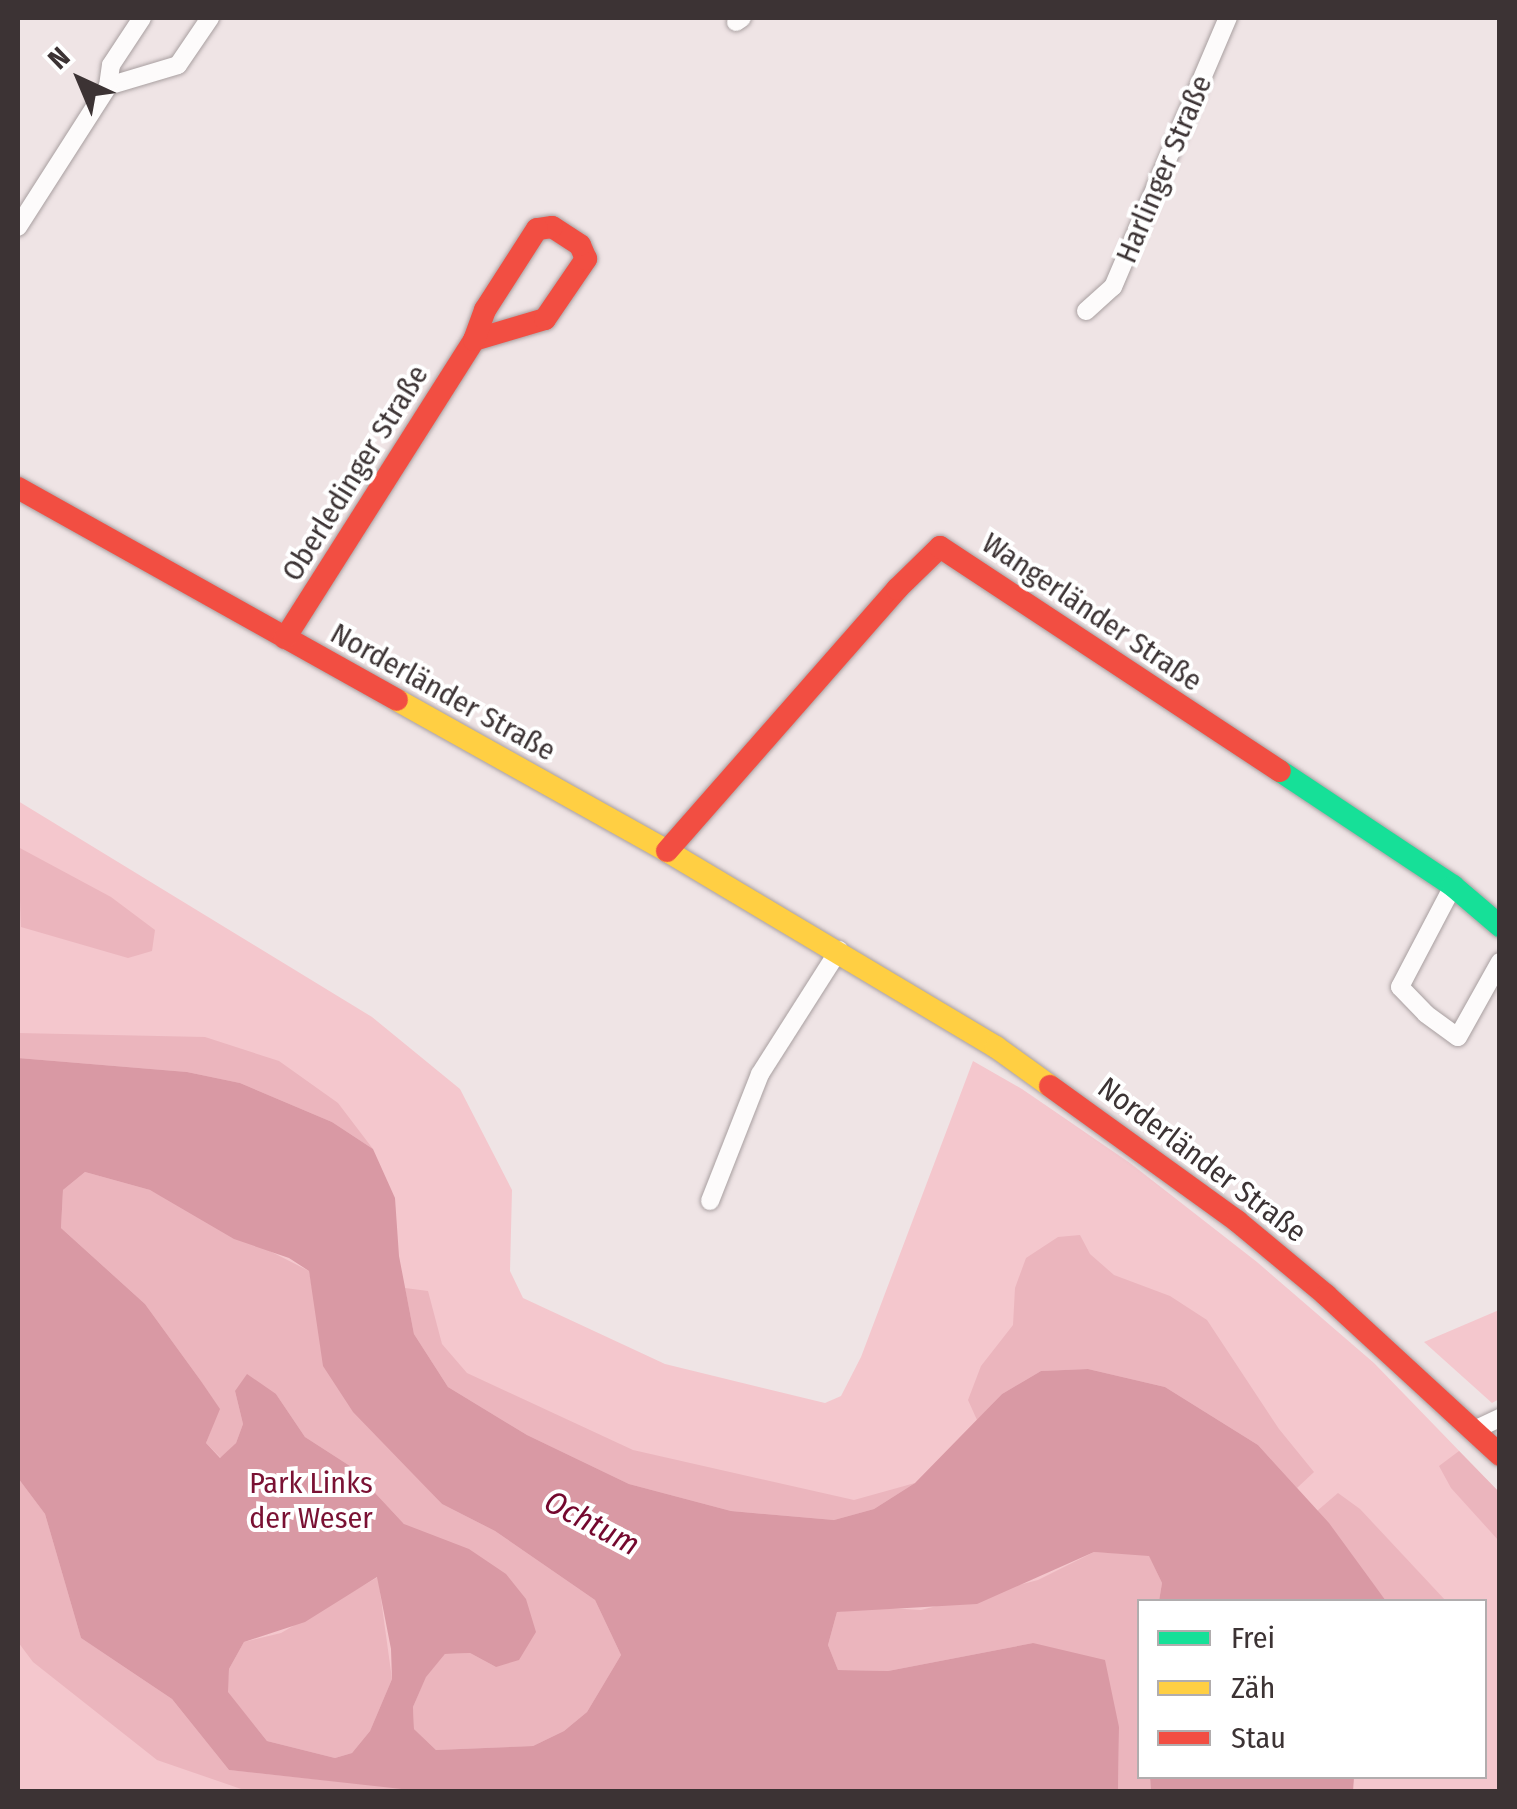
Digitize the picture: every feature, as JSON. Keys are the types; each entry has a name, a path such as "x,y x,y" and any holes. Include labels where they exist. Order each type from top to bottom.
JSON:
{"street":[{"path":"18,226 108,86 111,65 142,18"},
{"path":"108,86 178,64 210,18"},
{"name":"Harlinger Straße","path":"1086,310 1113,287 1228,18"},
{"name":"Oberledinger Straße","path":"285,638 474,340 485,310 537,229 552,227 580,246 586,259 545,318 474,340"},
{"name":"Norderländer Straße","path":"18,488 667,851 839,950 1012,1058 1237,1220 1500,1454"},
{"name":"Wangerländer Straße","path":"667,851 897,589 940,547 1453,886"},
{"path":"1500,926 1453,886 1400,987 1426,1014 1458,1037 1500,962"},
{"path":"710,1201 760,1074 839,950"},
{"path":"1474,1430 1500,1418"}],"green space":[{"name":"Park Links der Weser","path":"18,801 372,1017 460,1089 512,1190 510,1271 523,1298 665,1364 825,1403 841,1396 861,1357 973,1061 1022,1089 1130,1163 1257,1262 1374,1363 1499,1492 1499,1791 18,1791"},
{"path":"1499,1310 1499,1399 1492,1403 1424,1342"}],"shaded area":[{"path":"18,847 111,897 155,930 152,951 128,958 21,927"},
{"path":"18,1033 205,1037 279,1061 338,1103 373,1149 332,1122 240,1083 187,1072 18,1058"},
{"path":"85,1172 150,1190 309,1271 317,1315 398,1457 442,1504 495,1531 595,1600 621,1655 587,1712 564,1731 533,1746 436,1750 414,1729 413,1707 426,1676 445,1654 470,1653 496,1667 404,1524 350,1466 305,1437 276,1394 235,1391 243,1424 236,1443 221,1458 206,1443 219,1409 201,1381 145,1304 61,1228 63,1190"},
{"path":"1080,1235 1090,1254 1114,1275 1170,1296 1207,1320 1279,1429 1314,1472 1297,1488 1258,1445 1165,1387 1088,1369 1041,1371 1002,1394 977,1420 968,1400 981,1366 1013,1325 1015,1288 1026,1258 1058,1237"},
{"path":"405,1288 428,1291 442,1344 467,1373 633,1450 854,1500 915,1483 874,1509 834,1520 731,1511 629,1484 527,1435 448,1387 414,1334"},
{"path":"1459,1451 1499,1492 1499,1541 1451,1488 1439,1466"},
{"path":"18,1478 45,1514 81,1638 172,1699 229,1770 429,1791 247,1791 157,1760 33,1662 18,1642"},
{"path":"1338,1493 1360,1509 1444,1599 1384,1599 1317,1511"},
{"path":"1094,1552 1149,1555 1162,1583 1159,1599 1137,1599 1137,1779 1150,1779 1151,1791 1118,1791 1119,1727 1033,1643 888,1671 838,1670 828,1645 837,1612 871,1607 921,1610 1038,1580"},
{"path":"378,1577 392,1679 370,1731 352,1753 335,1758 267,1741 227,1692 229,1669 244,1642 281,1633"}],"water":[{"name":"Ochtum","path":"18,1058 187,1072 240,1083 332,1122 373,1149 395,1198 399,1256 414,1334 448,1387 527,1435 629,1484 731,1511 834,1520 874,1509 915,1483 1002,1394 1041,1371 1088,1369 1165,1387 1258,1445 1329,1523 1385,1599 1159,1599 1162,1583 1149,1556 1094,1552 977,1604 837,1612 828,1645 838,1670 888,1671 1033,1643 1105,1660 1119,1727 1118,1791 429,1792 229,1770 172,1699 81,1638 45,1514 18,1478","holes":["85,1172 150,1190 234,1239 289,1258 309,1271 323,1366 353,1412 442,1504 495,1531 595,1600 621,1655 587,1712 564,1731 533,1746 436,1750 414,1729 413,1707 426,1677 445,1654 470,1653 496,1667 519,1660 536,1632 526,1599 506,1574 469,1549 404,1524 350,1466 305,1437 276,1394 247,1374 235,1391 243,1424 236,1443 220,1458 206,1443 220,1409 145,1304 61,1228 63,1190","377,1577 391,1649 392,1679 370,1731 352,1753 335,1758 267,1741 228,1692 229,1669 244,1642 305,1622"]},
{"path":"1150,1779 1354,1779 1353,1792 1151,1791"}],"traffic: fast":[{"path":"1280,771 1453,886 1500,926"}],"traffic: slow":[{"path":"397,700 667,851 996,1047 1050,1086"}],"traffic: jam":[{"path":"285,638 474,340 545,319 586,259 580,245 552,227 537,229 485,310 474,340"},
{"path":"18,488 397,700"},
{"path":"667,851 897,589 940,547 1280,771"},
{"path":"1050,1086 1237,1221 1326,1295 1500,1455"}]}
